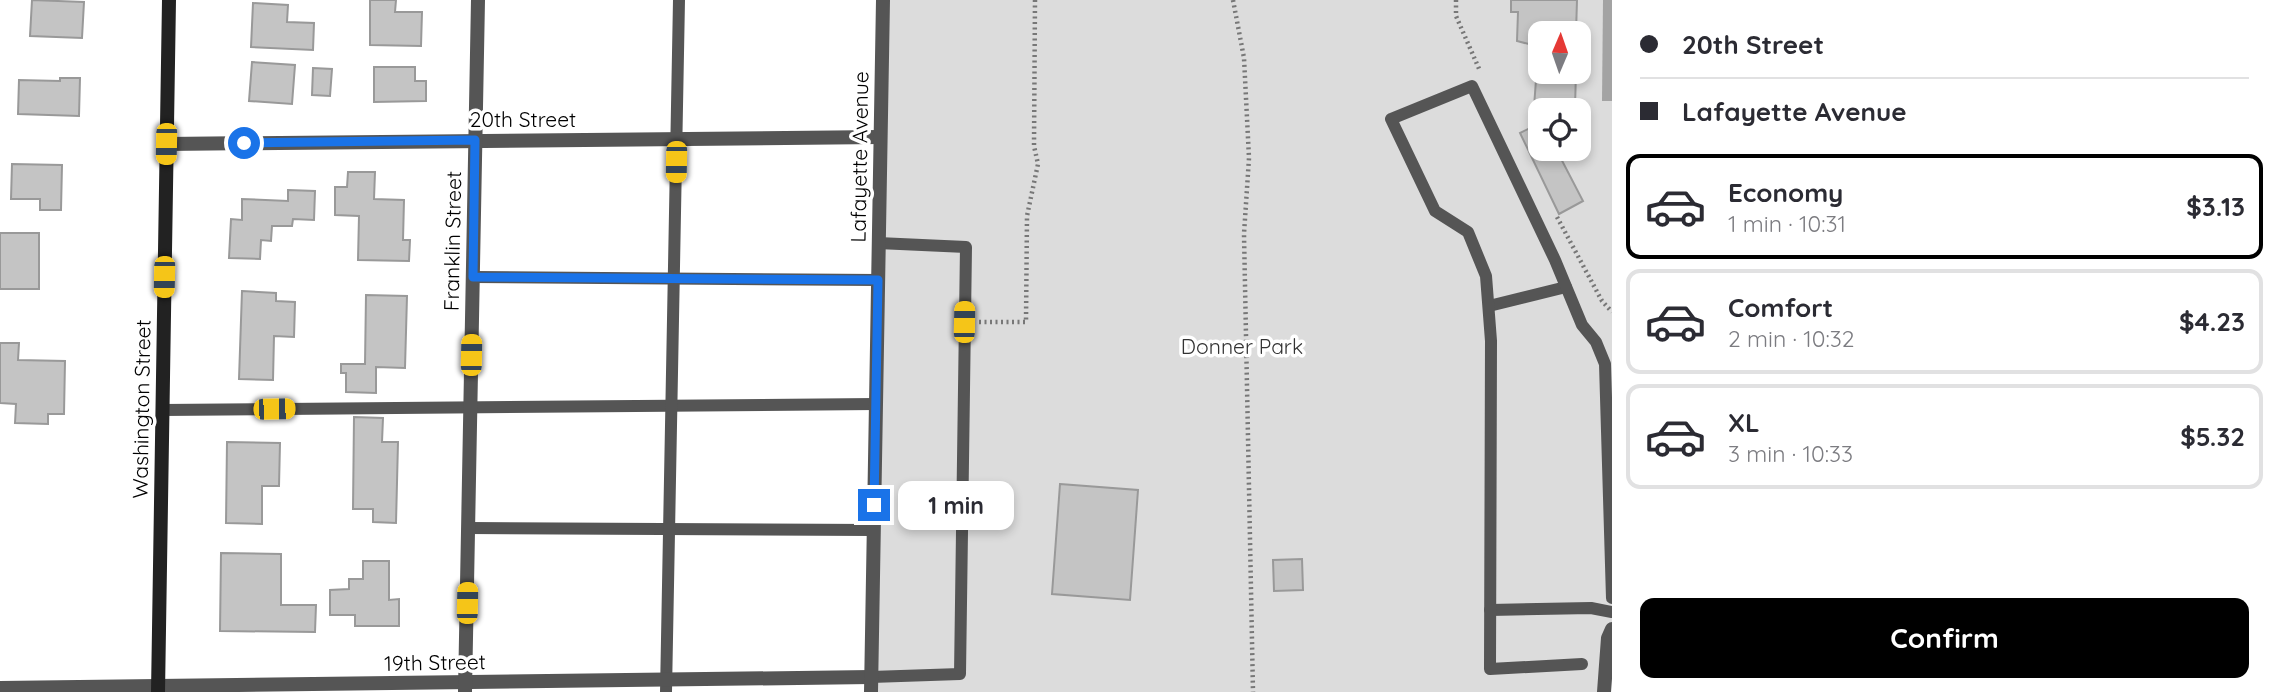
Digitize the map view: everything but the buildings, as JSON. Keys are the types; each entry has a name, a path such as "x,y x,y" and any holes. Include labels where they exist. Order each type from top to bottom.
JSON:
{"main road":[{"name":"Washington Street","path":"158,689 169,0"}],"street":[{"name":"Franklin Street","path":"465,687 478,0"},
{"name":"Lafayette Avenue","path":"871,684 883,0"},
{"name":"20th Street","path":"166,144 880,137"},
{"path":"1604,692 1608,638 1612,629"},
{"name":"19th Street","path":"0,688 871,684"}],"lane":[{"path":"666,686 679,0"},
{"path":"1582,664 1490,669 1491,341 1486,276 1468,232 1435,211 1391,119 1472,86 1566,287 1581,325 1596,342 1605,364 1612,598"},
{"path":"871,684 960,674 965,247 878,243"},
{"path":"473,277 878,280"},
{"path":"1489,306 1566,287"},
{"path":"162,410 876,404"},
{"path":"468,528 874,530"},
{"path":"1490,610 1591,608 1612,612"}],"path":[{"path":"964,322 1026,322 1027,216 1038,164 1034,146 1035,0"},
{"path":"1233,0 1244,58 1249,158 1244,234 1253,692"}],"green space":[{"name":"Donner Park","path":"883,0 1612,0 1612,629 1604,692 871,692"}],"shaded area":[{"path":"1603,0 1612,0 1612,101 1602,101"}],"route":[{"path":"244,143 475,140 473,277 878,280 874,505"}]}
